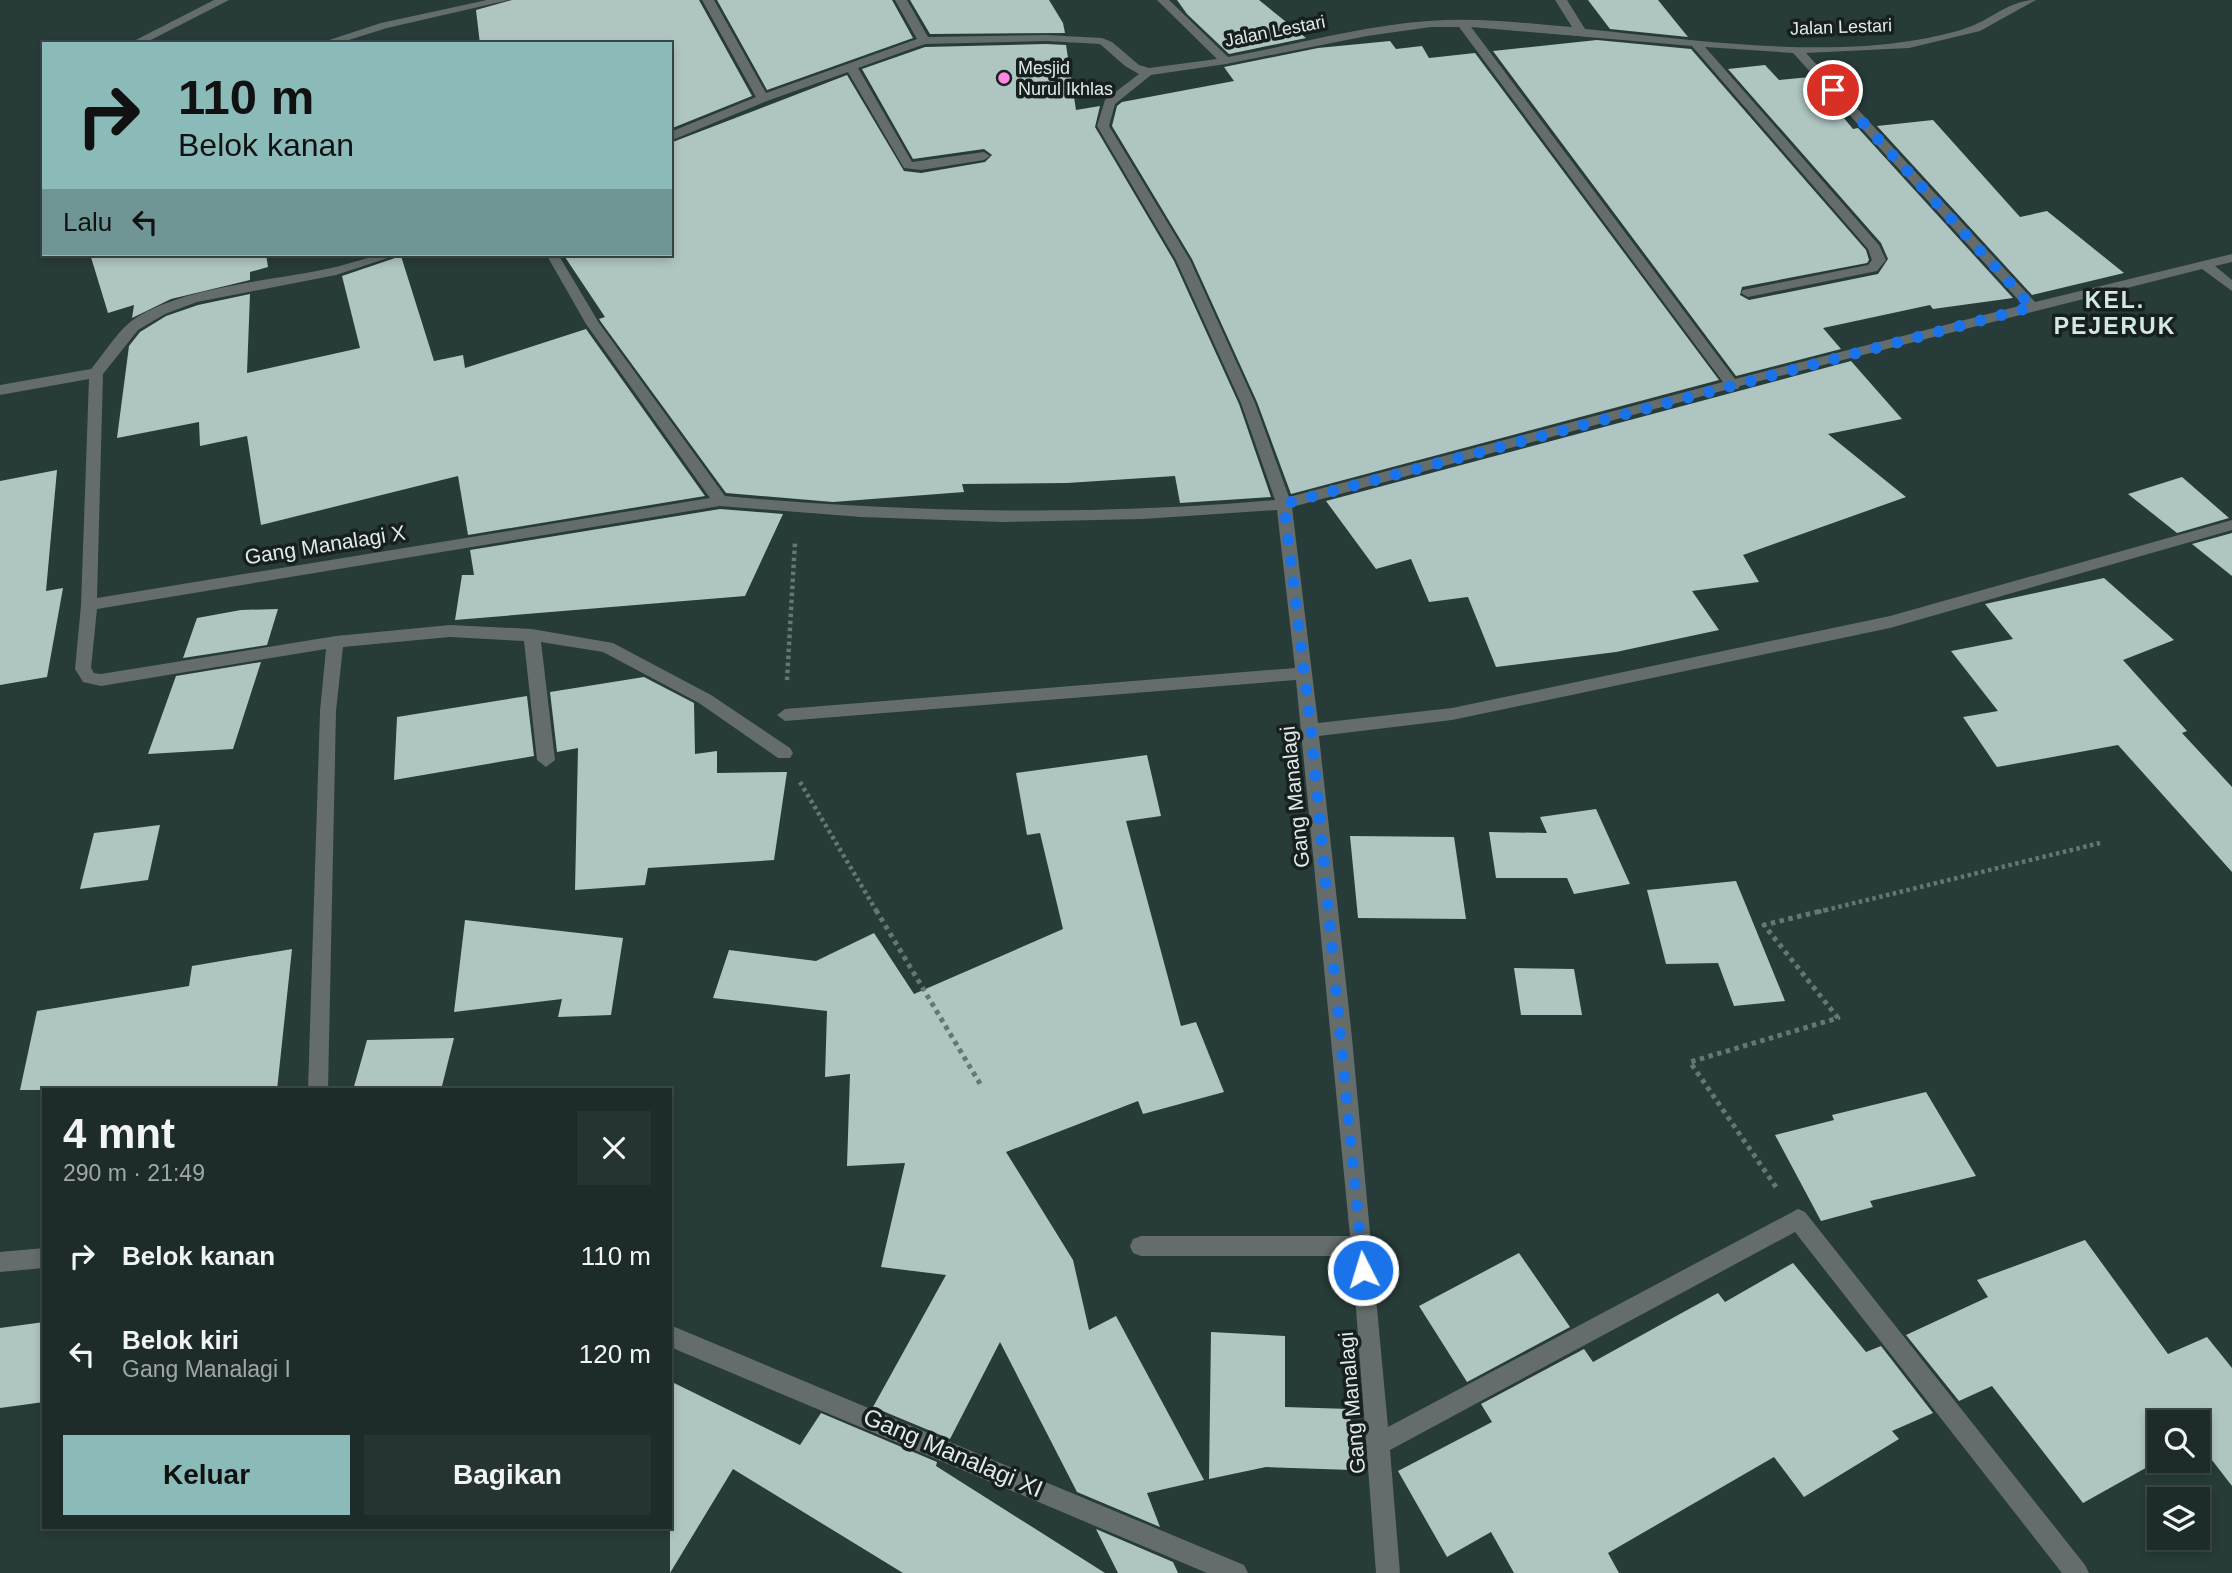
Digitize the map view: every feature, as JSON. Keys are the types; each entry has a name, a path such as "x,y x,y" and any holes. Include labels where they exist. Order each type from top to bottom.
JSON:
{"street":[{"path":"138,42 223,0"},
{"path":"330,42 385,25 503,0"},
{"path":"708,0 763,98"},
{"path":"901,0 924,41"},
{"path":"1163,0 1226,61"},
{"path":"1561,0 1581,32"},
{"name":"Jalan Lestari","path":"1148,72 1226,61 1376,31 1462,23 1797,50 1866,49 1945,39 1992,22 2030,0"},
{"path":"1462,23 1732,386"},
{"path":"672,136 763,98 924,41 1046,38 1102,41 1109,44 1125,62 1148,72"},
{"path":"1693,41 1874,248 1879,260 1872,268 1748,293"},
{"path":"1797,50 2032,307"},
{"path":"851,67 908,164 921,166 984,156"},
{"name":"Gang Manalagi","path":"1148,72 1109,103 1103,126 1183,260 1248,402 1284,504 1311,730 1361,1246 1388,1573"},
{"path":"386,256 336,271 194,299 160,311 133,327 96,373 89,605 83,669 89,678 101,680 336,642 450,631 532,635 607,647 705,699 784,754"},
{"path":"553,256 593,324 720,502"},
{"path":"797,509 1092,518 1180,514 1284,504 2032,307 2232,258"},
{"path":"2206,265 2232,287"},
{"path":"0,390 96,373"},
{"name":"Gang Manalagi X","path":"89,605 720,502 797,509"},
{"path":"1311,730 1452,714 1890,622 2232,525"},
{"path":"532,635 546,760"},
{"path":"318,1088 328,711 336,642"},
{"path":"785,715 1304,673"},
{"path":"1379,1444 1798,1219 2077,1573"},
{"path":"1141,1246 1361,1246"},
{"path":"0,1262 42,1258"},
{"name":"Gang Manalagi XI","path":"672,1337 1236,1573"}],"path":[{"path":"785,715 797,509"},
{"path":"784,754 982,1087"},
{"path":"1798,1219 1690,1062 1838,1017 1764,925 2100,843"}],"building":[{"path":"512,0 699,0 752,96 672,128 672,42 480,42 476,10"},
{"path":"717,0 892,0 913,38 767,90"},
{"path":"910,0 1049,0 1063,23 1065,33 930,34"},
{"path":"1177,0 1259,0 1306,38 1229,54 1187,14"},
{"path":"1588,0 1658,0 1688,37 1610,29"},
{"path":"1597,40 1691,49 1866,250 1869,260 1867,263 1742,287 1740,295 1749,300 1878,274 1888,259 1881,243 1728,69 1765,65 1779,80 1810,77 1853,129 1858,128 2013,298 1933,309 1930,305 1823,328 1841,349 1736,376 1493,51"},
{"path":"1390,41 1396,49 1422,46 1429,58 1475,53 1719,380 1291,494 1257,402 1192,259 1112,126 1117,106 1122,102 1234,81 1224,67 1318,48"},
{"path":"1066,45 1076,110 1100,106 1095,127 1174,261 1239,404 1271,497 1180,503 1175,476 1067,483 962,484 964,492 833,502 726,493 601,322 599,319 605,317 564,256 672,256 672,142 847,75 904,171 921,173 985,162 992,155 984,149 913,159 862,69 925,47"},
{"path":"1933,120 2020,217 2047,211 2124,273 2032,295 1877,126"},
{"path":"91,256 266,256 268,267 250,272 250,280 171,299 132,318 134,305 108,313"},
{"path":"401,256 434,361 463,355 465,368 586,329 705,496 468,535 458,476 261,525 247,436 200,446 199,422 117,438 129,346 140,332 166,316 198,305 250,294 247,373 360,348 342,276"},
{"path":"1851,361 1902,419 1828,434 1906,497 1743,555 1759,582 1692,591 1719,630 1616,652 1496,667 1468,597 1429,602 1411,559 1376,569 1326,501"},
{"path":"57,470 46,591 63,588 47,677 0,685 0,481"},
{"path":"2182,477 2229,518 2177,533 2128,494"},
{"path":"720,509 783,514 745,596 455,620 462,575 474,575 470,550"},
{"path":"2232,533 2232,576 2192,544"},
{"path":"2104,578 2174,640 2123,660 2187,731 2182,733 2232,787 2232,872 2118,745 1997,767 1963,717 1998,711 1951,651 2013,639 1985,604"},
{"path":"278,609 267,645 183,658 197,618 241,610"},
{"path":"261,662 233,749 148,754 176,676"},
{"path":"644,677 694,703 695,754 717,751 717,773 787,772 774,860 648,868 645,885 575,890 578,748 557,752 550,692"},
{"path":"527,696 534,756 394,780 397,717"},
{"path":"1147,755 1161,816 1126,821 1181,1026 1196,1022 1224,1092 1143,1114 1138,1101 1006,1152 1073,1260 1089,1330 1116,1316 1204,1480 1147,1493 1160,1527 1077,1492 1000,1342 950,1439 873,1407 946,1275 881,1267 905,1163 847,1166 850,1074 825,1077 827,1011 713,998 729,950 816,961 874,933 914,994 1063,929 1040,833 1027,835 1016,773"},
{"path":"1596,809 1630,884 1574,894 1567,878 1496,878 1489,832 1547,833 1540,817"},
{"path":"160,825 148,880 80,889 94,833"},
{"path":"1350,836 1454,837 1466,919 1358,918"},
{"path":"1736,881 1785,1001 1734,1006 1718,963 1666,964 1647,890"},
{"path":"465,920 623,938 611,1015 558,1017 562,999 454,1012"},
{"path":"292,949 277,1088 20,1090 37,1011 189,986 192,966"},
{"path":"1514,968 1574,969 1582,1015 1521,1015"},
{"path":"454,1038 442,1088 354,1088 367,1040"},
{"path":"1926,1092 1976,1176 1870,1201 1873,1207 1821,1221 1775,1135 1834,1120 1832,1115"},
{"path":"2085,1240 2168,1354 2207,1337 2232,1368 2232,1486 2210,1458 2210,1410 2147,1410 2147,1467 2083,1503 1992,1386 1959,1401 1906,1335 1988,1297 1977,1280"},
{"path":"1519,1253 1570,1327 1467,1382 1419,1306"},
{"path":"1793,1263 1866,1352 1881,1346 1933,1413 1892,1431 1899,1439 1804,1497 1774,1457 1608,1553 1619,1573 1514,1573 1491,1532 1447,1557 1398,1471 1492,1422 1481,1404 1584,1349 1593,1362 1718,1293 1725,1302"},
{"path":"42,1322 42,1402 0,1408 0,1328"},
{"path":"1211,1332 1285,1336 1285,1407 1350,1409 1352,1470 1266,1467 1209,1479"},
{"path":"672,1382 800,1445 821,1413 937,1462 936,1466 1105,1573 903,1573 733,1469 670,1573"},
{"path":"1096,1529 1173,1562 1178,1573 1118,1573"}],"place":[{"name":"Mesjid Nurul Ikhlas","path":"1004,78"}],"district":[{"name":"KEL. PEJERUK","path":"2115,313"}],"route":[{"path":"1363,1270 1311,730 1284,504 1852,352 2032,307 1833,90"}]}
